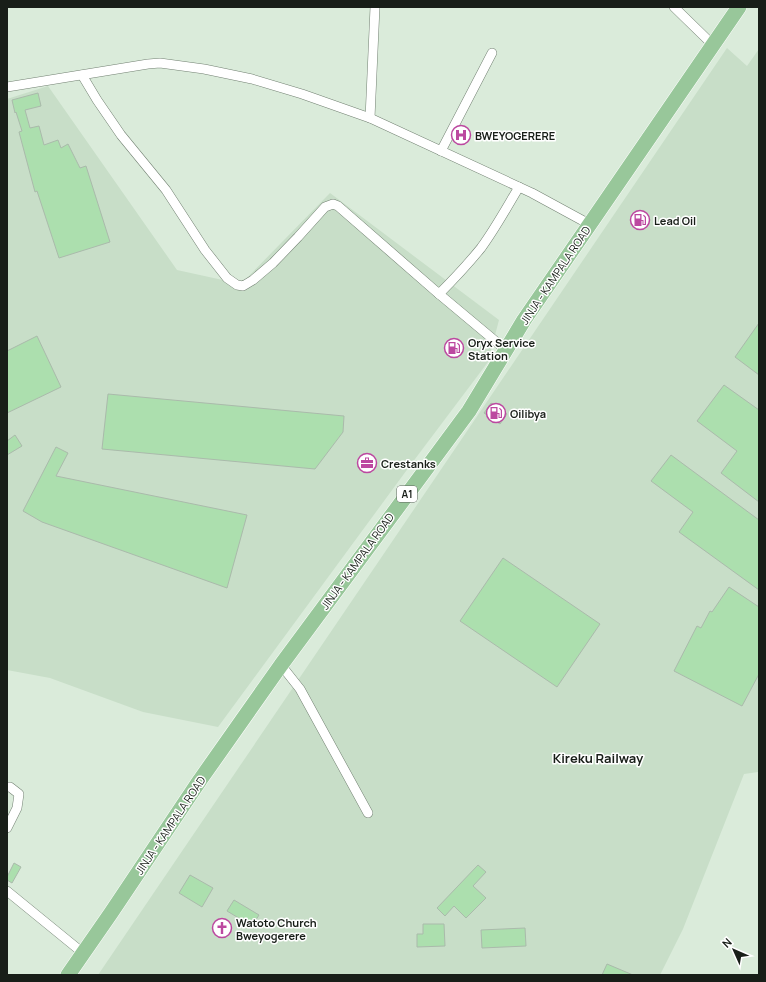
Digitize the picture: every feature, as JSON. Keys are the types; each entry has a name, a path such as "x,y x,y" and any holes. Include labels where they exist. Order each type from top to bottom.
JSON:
{"highway":[{"name":"JINJA - KAMPALA ROAD","path":"68,975 200,780 281,666 469,410 524,320 712,44 739,7"}],"street":[{"path":"370,118 375,7"},
{"path":"674,7 712,44"},
{"path":"441,151 492,53"},
{"path":"8,85 148,64 173,64 252,79 370,118 519,187 590,224"},
{"path":"82,75 121,135 159,181 205,250 231,282 242,286 253,280 273,263 325,207 333,204 338,206 506,350"},
{"path":"439,294 452,282 481,248 519,187"},
{"path":"281,666 300,689 368,813"},
{"path":"7,787 10,787 19,794 17,808 7,828"},
{"path":"7,891 83,953"}],"shaded area":[{"path":"727,48 747,66 759,49 759,771 744,774 683,929 660,975 98,975"},
{"path":"48,86 177,270 241,284 330,193 499,320 488,362 218,727 143,712 50,678 7,670 7,99"}],"building":[{"path":"38,93 41,106 25,110 30,128 39,126 44,145 58,140 61,148 68,144 80,168 86,166 110,242 59,258 37,191 35,192 19,132 22,131 12,100"},
{"path":"759,323 759,375 735,357"},
{"path":"37,336 61,387 7,413 7,351"},
{"path":"724,385 759,410 759,502 721,473 737,451 697,421"},
{"path":"108,394 344,416 343,432 315,469 102,449"},
{"name":"Oilibya","path":"491,403 507,414 500,424 484,413"},
{"path":"15,435 22,446 7,455 7,441"},
{"path":"56,447 68,453 56,476 247,515 227,588 42,522 23,511"},
{"path":"671,455 759,520 759,590 679,532 693,512 651,481"},
{"path":"503,558 600,624 557,687 460,621"},
{"path":"729,587 759,607 759,674 742,706 674,671 697,626 701,628 710,611 712,612"},
{"path":"14,863 21,867 12,883 7,880 7,877"},
{"path":"478,865 486,872 473,886 486,898 466,918 454,906 445,916 437,908"},
{"path":"190,875 213,888 202,907 179,893"},
{"path":"234,900 259,915 252,926 227,911"},
{"path":"423,924 444,924 445,946 417,947 417,934 423,934"},
{"path":"525,928 526,946 482,948 481,930"},
{"path":"607,964 633,975 602,975"}],"place":[{"name":"BWEYOGERERE","path":"461,135"},
{"name":"Lead Oil","path":"640,220"},
{"name":"Oryx Service Station","path":"454,348"},
{"name":"Oilibya","path":"496,413"},
{"name":"Crestanks","path":"367,463"},
{"name":"Watoto Church Bweyogerere","path":"222,928"}],"district":[{"name":"Kireku Railway","path":"598,758"}]}
